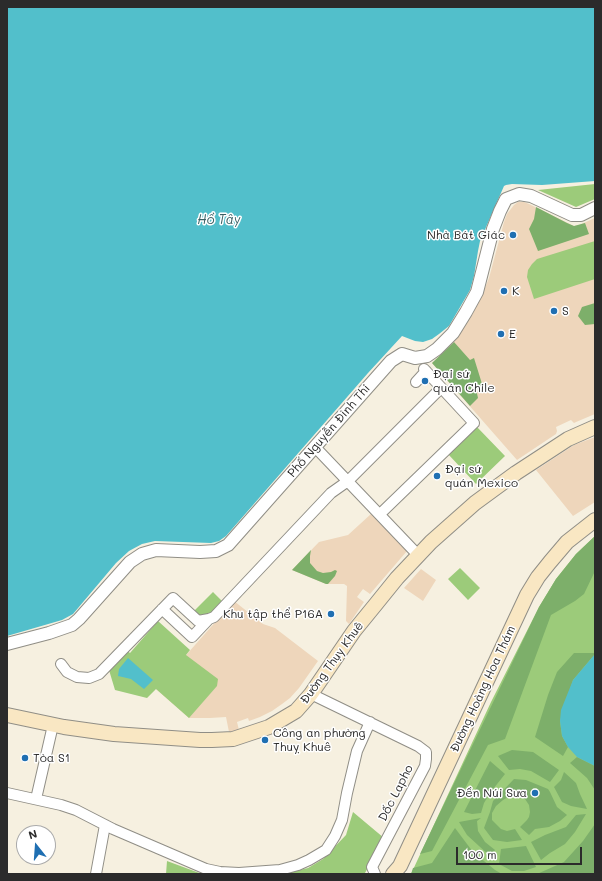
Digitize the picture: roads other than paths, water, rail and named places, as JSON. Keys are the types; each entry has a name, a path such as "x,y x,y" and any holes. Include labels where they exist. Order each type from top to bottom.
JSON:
{"main road":[{"name":"Đường Thụy Khuê","path":"7,715 53,726 121,735 200,740 226,740 269,727 296,711 311,694 354,631 397,578 431,542 475,503 516,473 568,439 595,427"},
{"name":"Đường Hoàng Hoa Thám","path":"393,874 400,866 527,595 538,577 567,542 595,520"}],"street":[{"name":"Phố Nguyễn Đình Thi","path":"7,644 49,633 72,625 79,620 130,562 142,554 156,550 200,552 216,551 228,545 390,361 402,354 415,358 427,356 437,349 453,333 477,292 493,229 506,199 519,194 531,196 572,215 581,215 595,208"},
{"path":"380,514 474,423 425,370 416,382"},
{"path":"61,664 67,672 77,678 89,678 100,674 173,598 198,621 214,618 331,493 348,481 441,388"},
{"path":"315,447 418,555"},
{"path":"162,609 192,637 209,619"},
{"name":"Dốc Lapho","path":"311,694 418,746 426,752 425,766 372,867 375,874"},
{"path":"7,792 76,810 105,825 206,869 239,874 280,870 298,865 326,850 335,836 342,820 357,751 370,722"},
{"path":"36,799 53,726"},
{"path":"96,874 105,825"}],"water":[{"name":"Hồ Tây","path":"7,7 595,7 595,181 542,185 512,184 504,186 480,241 470,290 449,326 432,339 423,342 415,341 402,336 226,536 219,541 211,543 155,541 142,544 129,551 116,563 73,614 62,620 7,636"},
{"path":"595,654 595,766 577,757 568,747 562,736 560,721 561,710 573,680"},
{"path":"128,658 153,680 144,689 131,679 118,676 119,669"}],"place":[{"name":"Nhà Bát Giác","path":"513,235"},
{"name":"K","path":"504,291"},
{"name":"S","path":"554,311"},
{"name":"E","path":"501,334"},
{"name":"Đại sứ quán Chile","path":"425,381"},
{"name":"Đại sứ quán Mexico","path":"437,476"},
{"name":"Khu tập thể P16A","path":"331,614"},
{"name":"Công an phường Thuỵ Khuê","path":"265,740"},
{"name":"Tòa S1","path":"25,758"},
{"name":"Đền Núi Sưa","path":"535,793"}]}
